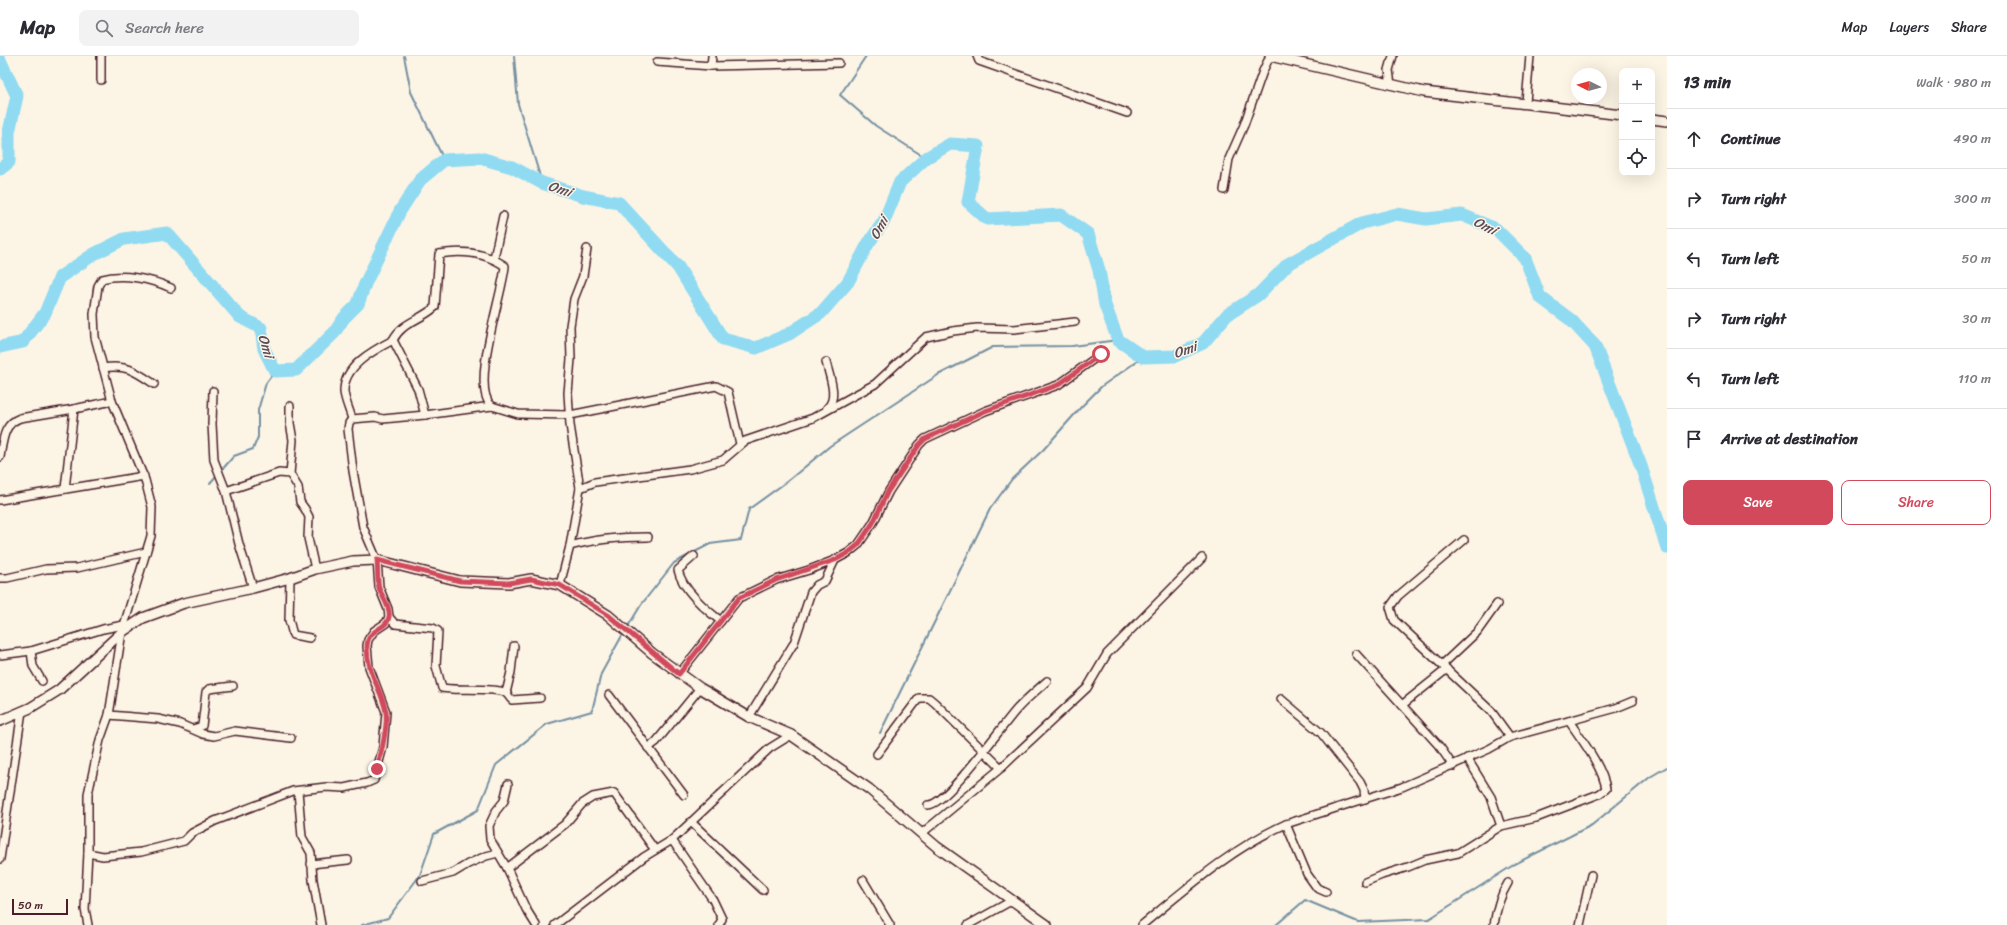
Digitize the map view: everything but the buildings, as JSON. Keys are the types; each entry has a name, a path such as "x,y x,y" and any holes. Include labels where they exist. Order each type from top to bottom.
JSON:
{"street":[{"path":"101,56 101,80"},
{"path":"711,66 712,56"},
{"path":"977,56 979,61 1127,113"},
{"path":"1224,190 1229,159 1244,125 1263,71 1270,56 1424,92 1526,102 1619,115"},
{"path":"1391,85 1389,70 1393,56"},
{"path":"1526,102 1530,56"},
{"path":"657,62 711,66 839,63"},
{"path":"1655,119 1667,121"},
{"path":"494,258 503,216"},
{"path":"560,585 570,546 580,488 568,393 571,359 570,326 574,299 583,276 587,248"},
{"path":"540,698 512,700 506,693 442,688 436,666 438,631 432,628 395,624 389,617 388,609 379,587 377,560 363,527 354,478 348,429 349,423 352,419 344,392 346,382 354,368 369,353 393,340 396,334 409,322 435,307 439,254 455,252 494,258 505,266 504,281 488,340 484,393 487,402 492,406 518,414 570,415 716,386 728,392 740,444"},
{"path":"88,925 85,909 88,853 88,794 100,740 109,715 123,629 151,536 152,507 144,476 112,401 95,337 94,314 98,286 102,279 111,276 155,281 171,288"},
{"path":"580,488 595,482 690,469 723,460 740,444 813,418 875,384 926,337 953,331 977,328 1014,329 1075,322"},
{"path":"393,340 418,389 425,415"},
{"path":"679,674 731,606 747,593 776,580 835,560 848,553 858,545 873,523 888,491 919,445 925,439 985,411 1058,385 1101,354"},
{"path":"824,411 831,405 833,394 826,362"},
{"path":"103,368 116,366 133,369 154,384"},
{"path":"213,391 212,424 214,460 226,491 239,544 253,588"},
{"path":"0,457 6,429 13,421 20,418 112,401"},
{"path":"290,406 290,423 293,440 290,474 298,487 300,502 306,509 309,517 308,538 315,570"},
{"path":"352,419 375,417 383,419 492,406"},
{"path":"65,489 74,409"},
{"path":"226,491 279,473 290,474"},
{"path":"0,500 144,476"},
{"path":"570,546 584,542 627,537 648,537"},
{"path":"1464,540 1398,596 1390,607 1394,620 1491,711 1510,737"},
{"path":"0,578 7,578 46,569 77,568 146,552"},
{"path":"694,556 678,570 680,578 706,610 721,621"},
{"path":"921,834 1001,768 1087,688 1107,654 1202,558"},
{"path":"0,721 22,711 58,690 123,629 143,618 184,603 253,588 315,570 353,561 377,560 460,581 509,583 531,579 560,585 608,615 679,674 700,688 749,717 791,735 869,789 921,834 1047,925"},
{"path":"749,717 794,643 811,592 817,585 825,581 835,560"},
{"path":"290,578 289,620 293,635 310,638"},
{"path":"1402,704 1445,667 1477,632 1497,604"},
{"path":"88,853 103,856 142,852 184,841 192,833 215,821 246,808 298,791 326,787 344,788 374,780 383,747 386,712 369,666 367,646 368,640 374,631 386,623 389,617"},
{"path":"0,655 31,651 103,629 123,629"},
{"path":"506,693 511,672 514,646"},
{"path":"31,651 33,666 42,681"},
{"path":"1356,654 1440,747 1453,766"},
{"path":"928,804 933,804 943,795 985,751 1017,709 1046,682"},
{"path":"193,729 202,726 206,692 209,689 233,686"},
{"path":"648,748 656,742 700,688"},
{"path":"609,695 684,795"},
{"path":"877,754 919,698 926,698 935,703 1001,768"},
{"path":"1281,699 1321,733 1360,782 1364,790 1365,799"},
{"path":"1142,925 1218,864 1254,839 1286,824 1402,787 1453,766 1510,737 1569,721 1633,701"},
{"path":"0,859 4,813 22,711"},
{"path":"109,715 158,719 193,729 203,734 214,736 235,731 291,738"},
{"path":"1365,882 1382,874 1408,867 1425,860 1458,853 1501,826 1536,818 1600,794 1606,789 1605,782 1569,721"},
{"path":"555,925 655,850 672,840 770,748 791,735"},
{"path":"1467,758 1492,797 1501,826"},
{"path":"508,784 504,801 496,811 490,826 490,839 507,868 526,909 536,925"},
{"path":"298,791 302,837 311,853 311,864 322,925"},
{"path":"507,868 565,824 582,804 593,797 614,793 655,850"},
{"path":"691,822 763,890"},
{"path":"1286,824 1307,874 1317,888 1326,892"},
{"path":"672,840 713,900 722,919 719,925"},
{"path":"422,881 453,873 486,856 498,853"},
{"path":"311,864 348,860"},
{"path":"1580,925 1591,875"},
{"path":"863,880 890,925"},
{"path":"1494,925 1498,904 1508,884"},
{"path":"968,925 1013,900"}],"waterway":[{"path":"404,56 411,92 444,160"},
{"path":"514,56 518,104 542,183"},
{"path":"866,56 840,95 876,126 926,158"},
{"name":"Omi","path":"0,60 17,96 9,132 9,162 0,169"},
{"name":"Omi","path":"0,347 23,342 45,313 60,277 94,254 124,239 167,233 240,317 261,328 264,349 275,371 296,370 334,333 344,318 358,304 365,284 400,211 420,180 444,160 480,158 512,167 542,183 583,196 619,203 678,267 723,339 756,348 789,334 821,313 848,282 868,244 884,221 900,182 926,158 950,144 978,146 968,202 987,219 1061,215 1088,234 1099,270 1105,305 1118,340 1143,357 1175,356 1203,343 1227,315 1258,295 1288,264 1362,223 1397,214 1426,219 1462,215 1496,229 1525,258 1540,297 1571,320 1595,346 1641,466 1667,548"},
{"path":"627,628 641,605 674,563 710,544 741,540 749,509 789,480 830,446 938,375 993,347 1072,346 1118,340"},
{"path":"880,733 990,509 1012,479 1043,450 1102,386 1143,357"},
{"path":"220,472 234,456 253,449 258,437 258,410 266,383 275,371"},
{"path":"210,483 217,475"},
{"path":"362,925 388,918 420,875 434,834 478,810 496,765 547,724 592,711 601,674 624,632"},
{"path":"1276,925 1305,900 1358,922 1429,919 1515,864 1592,825 1650,777 1667,767"}],"route":[{"path":"377,769 383,747 386,712 369,666 367,646 368,640 374,631 386,623 389,617 388,609 379,587 377,560 460,581 509,583 531,579 560,585 608,615 679,674 715,630 731,606 739,598 776,580 835,560 848,553 858,545 873,523 888,491 919,445 925,439 985,411 1058,385 1101,354"}]}
